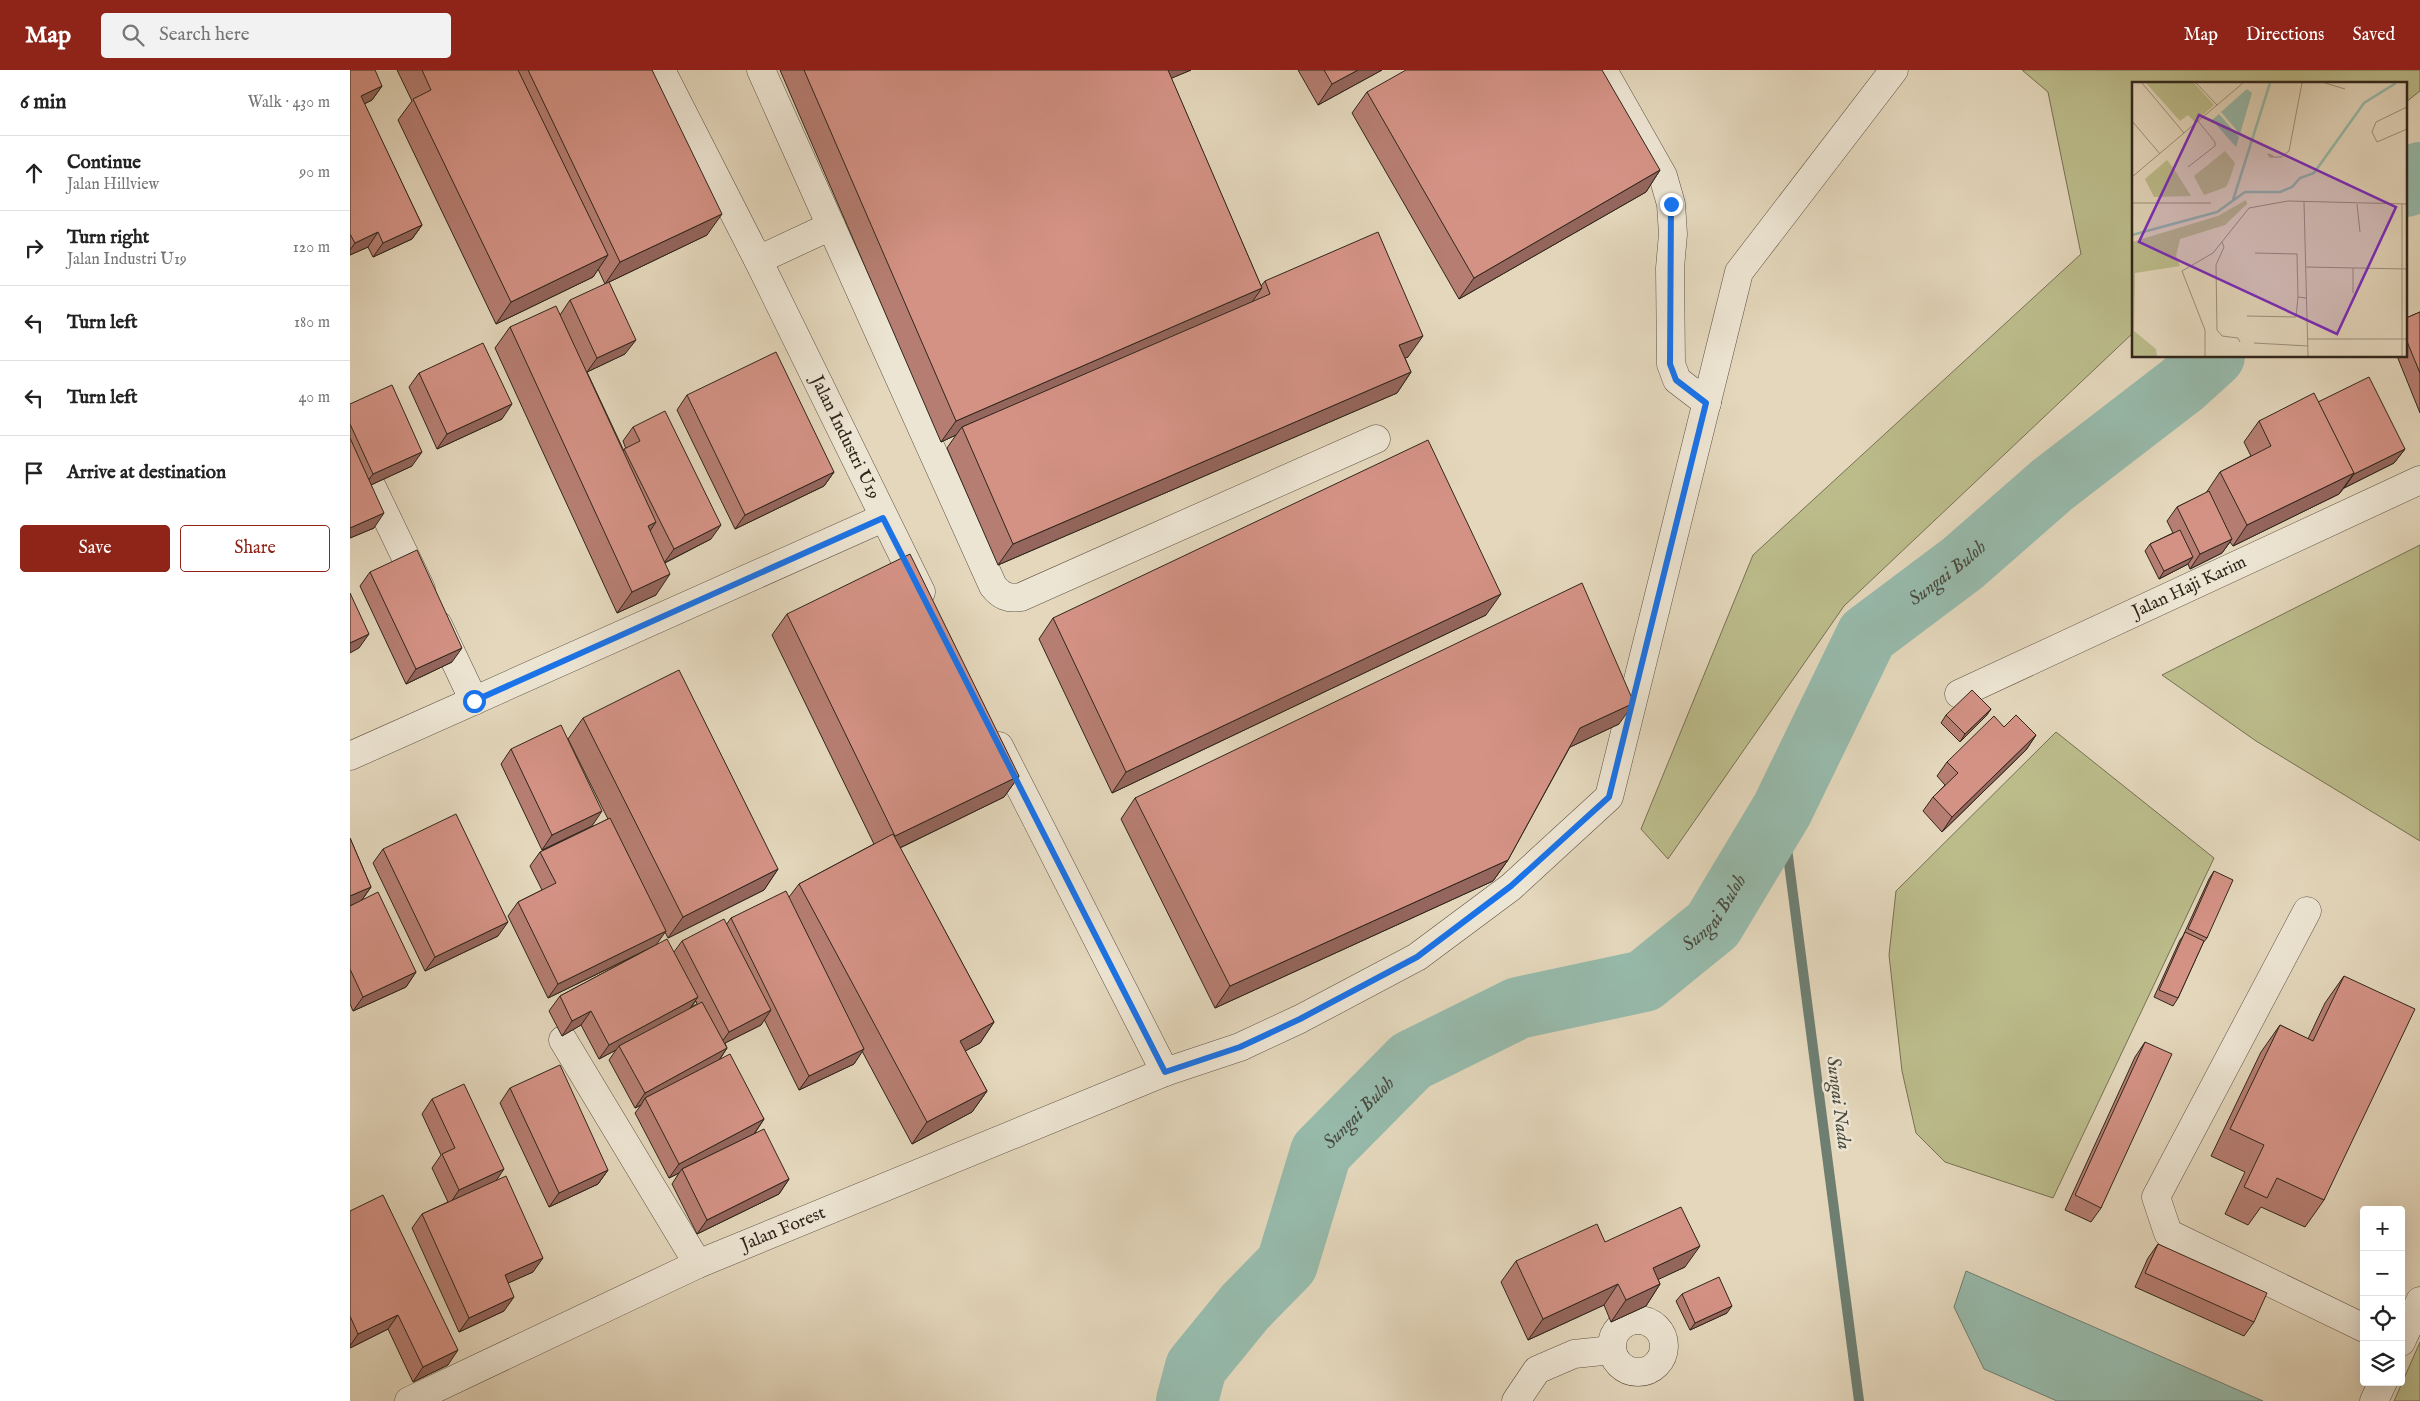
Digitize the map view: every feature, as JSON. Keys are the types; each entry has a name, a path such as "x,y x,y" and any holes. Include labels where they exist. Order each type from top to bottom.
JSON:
{"street":[{"name":"Jalan Industri U19","path":"661,70 758,260 883,518 932,614"},
{"path":"761,70 993,586 1000,594 1010,598 1021,596 1376,439"},
{"path":"1603,70 1663,176 1671,204 1673,234 1670,268 1670,364 1676,380 1706,403"},
{"name":"Jalan Forest","path":"409,1401 698,1264 1165,1072 1240,1047 1300,1019 1417,957 1511,886 1609,797 1739,272 1894,70"},
{"path":"758,260 831,226"},
{"name":"Jalan Haji Karim","path":"1959,694 2420,480"},
{"path":"370,483 474,701"},
{"path":"350,756 883,518"},
{"path":"986,720 1165,1072"},
{"path":"2307,910 2156,1197 2168,1232 2360,1326"},
{"path":"563,1040 698,1264"},
{"path":"2401,1341 2420,1302"},
{"path":"1516,1401 1537,1370 1574,1354 1612,1350"},
{"path":"2374,1401 2380,1386"}],"green space":[{"path":"2022,70 2420,70 2420,91 2408,100 2408,82 2132,82 2132,334 1844,606 1668,859 1641,829 1753,555 2081,254 2048,92"},
{"path":"2420,545 2420,841 2256,741 2162,675"},
{"path":"2056,732 2214,858 2053,1198 1945,1162 1916,1133 1902,1071 1889,955 1896,891"},
{"path":"2420,1342 2420,1401 2394,1401 2401,1386 2405,1386 2405,1376"}],"shaded area":[{"path":"1966,1271 2263,1401 2057,1401 1984,1369 1954,1307"}],"building":[{"path":"350,70 375,70 382,86 361,96 422,225 383,243 378,232 355,243 350,234"},
{"path":"422,70 518,70 608,255 511,302 413,99 431,90"},
{"path":"528,70 652,70 722,214 620,262"},
{"path":"804,70 1168,70 1262,288 956,421"},
{"path":"1324,70 1358,70 1332,84"},
{"path":"1406,70 1602,70 1660,170 1474,278 1367,92"},
{"path":"1378,232 1423,336 1399,345 1411,372 1013,544 962,427 1270,294 1265,281"},
{"path":"609,282 636,340 597,358 570,300"},
{"path":"556,306 656,522 648,526 670,574 632,592 510,327"},
{"path":"2420,312 2420,373 2408,344 2408,317"},
{"path":"483,343 512,404 447,434 419,373"},
{"path":"776,352 834,472 745,515 687,395"},
{"path":"2369,377 2405,449 2354,474 2318,402"},
{"path":"392,385 422,452 373,474 350,424 350,404"},
{"path":"2314,393 2354,473 2247,525 2220,472 2271,446 2259,421"},
{"path":"665,411 721,525 674,549 624,449 640,441 633,427"},
{"path":"350,438 384,513 350,528"},
{"path":"1428,440 1501,594 1126,772 1053,618"},
{"path":"2209,491 2232,539 2200,554 2177,507"},
{"path":"2180,530 2193,557 2164,571 2150,544"},
{"path":"417,550 462,648 416,669 370,572"},
{"path":"910,554 1019,776 895,836 787,614"},
{"path":"1582,583 1634,703 1580,728 1508,860 1230,986 1135,798"},
{"path":"350,593 369,634 350,643"},
{"path":"679,670 778,869 683,917 583,718"},
{"path":"1972,690 1991,709 1965,734 1946,715"},
{"path":"2016,715 2036,735 1952,817 1933,797 1958,773 1947,762 1994,716 2004,727"},
{"path":"561,725 602,811 552,835 511,749"},
{"path":"456,814 508,922 435,957 383,849"},
{"path":"610,818 666,931 558,984 518,902 556,883 540,852"},
{"path":"893,834 994,1022 960,1041 987,1091 927,1122 799,884"},
{"path":"350,838 371,887 350,896"},
{"path":"2214,871 2233,880 2207,938 2188,929"},
{"path":"786,891 864,1049 809,1076 731,918"},
{"path":"378,892 416,972 363,997 350,969 350,906"},
{"path":"724,919 771,1010 729,1032 682,941"},
{"path":"2185,932 2204,941 2178,998 2159,990"},
{"path":"667,939 698,997 609,1045 591,1011 572,1021 560,996"},
{"path":"2344,976 2415,1009 2324,1200 2277,1178 2267,1198 2244,1187 2264,1145 2230,1129 2280,1025 2313,1041"},
{"path":"702,1002 727,1048 645,1093 619,1046"},
{"path":"2145,1042 2172,1054 2101,1208 2075,1195"},
{"path":"730,1054 764,1119 679,1164 645,1098"},
{"path":"560,1065 608,1170 559,1193 510,1088"},
{"path":"464,1084 504,1169 459,1190 442,1154 455,1148 432,1099"},
{"path":"764,1129 789,1179 707,1220 682,1169"},
{"path":"506,1176 543,1258 505,1275 514,1297 469,1318 422,1214"},
{"path":"383,1195 458,1350 423,1367 398,1315 358,1334 350,1316 350,1211"},
{"path":"1681,1207 1700,1246 1653,1268 1660,1284 1626,1300 1618,1284 1543,1319 1516,1261 1597,1224 1605,1242"},
{"path":"2158,1244 2267,1293 2254,1322 2145,1273"},
{"path":"1719,1277 1732,1306 1695,1323 1682,1294"}],"waterway":[{"name":"Sungai Buloh","path":"2408,184 2420,173"},
{"name":"Sungai Buloh","path":"1187,1401 1196,1367 1245,1307 1287,1264 1321,1152 1411,1061 1518,1008 1644,981 1713,925 1782,810 1867,635 1963,563 2052,485 2182,385 2212,358"},
{"name":"Sungai Nada","path":"1782,810 1859,1401"}],"route":[{"path":"474,701 883,518 1165,1072 1240,1047 1300,1019 1417,957 1511,886 1609,797 1706,403 1689,392 1676,380 1670,364 1670,268 1673,234 1671,204"}]}
